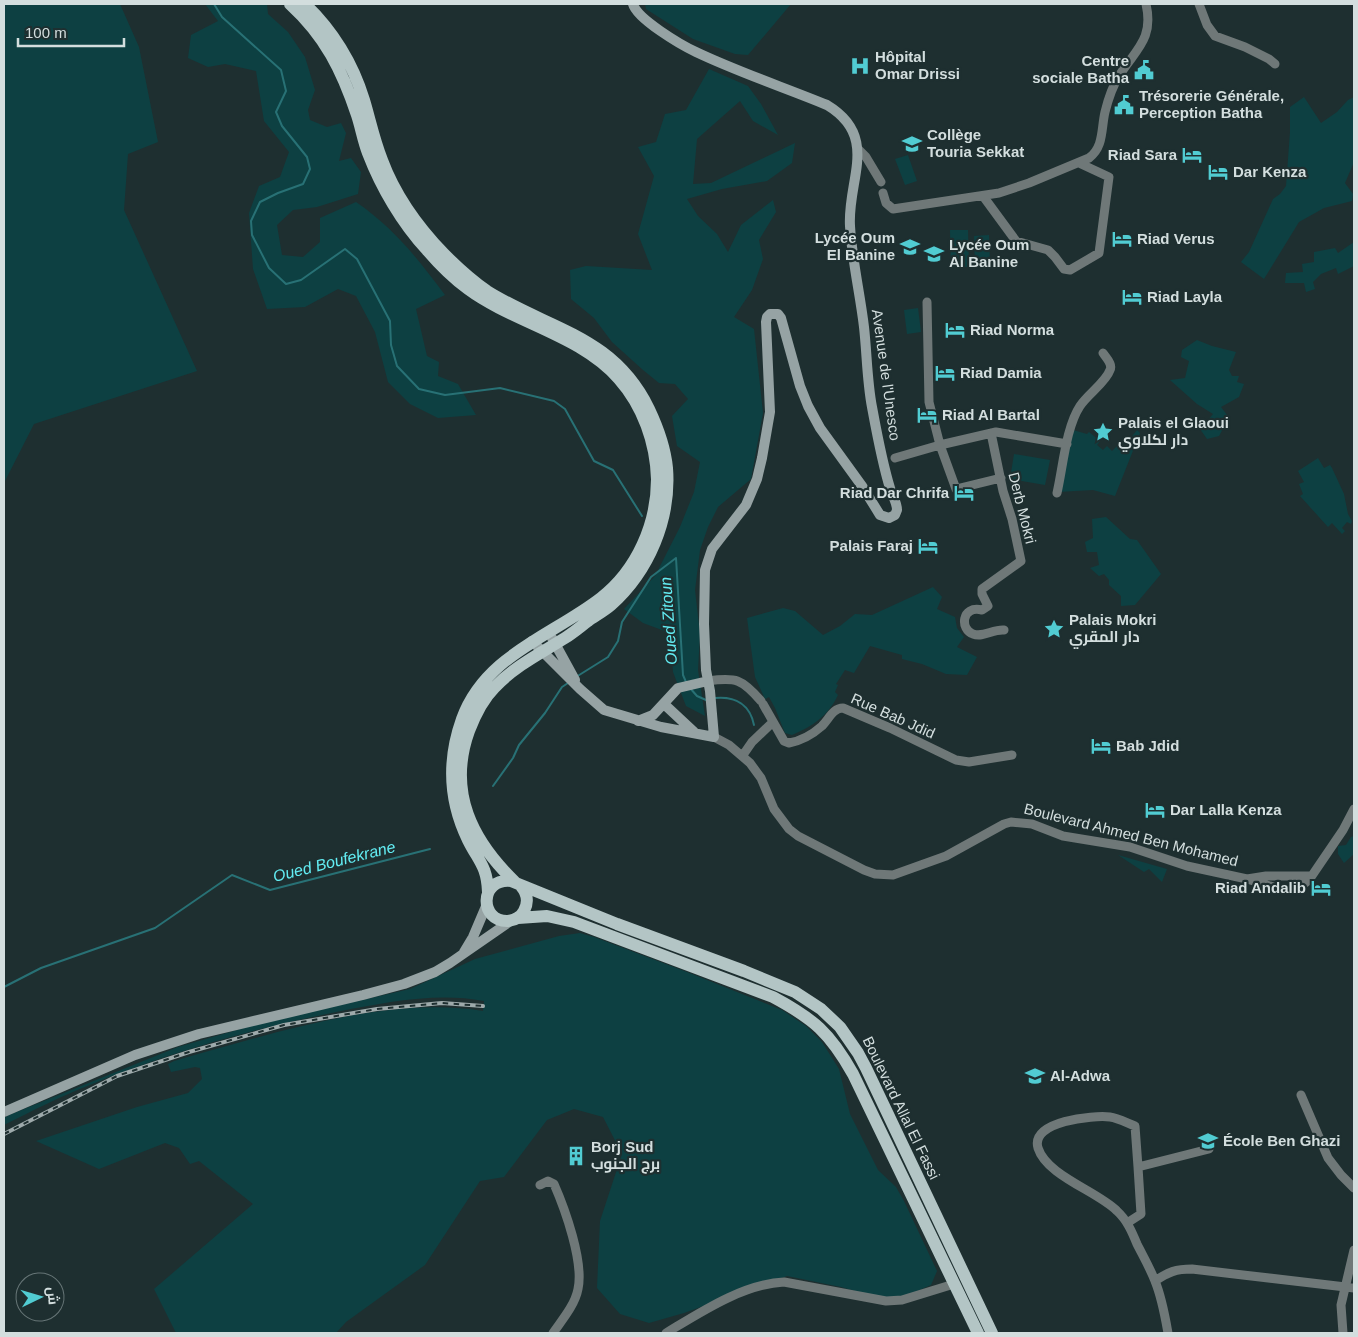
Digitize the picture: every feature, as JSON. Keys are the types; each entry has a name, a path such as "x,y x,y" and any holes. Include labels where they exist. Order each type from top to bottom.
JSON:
{"main road":[{"name":"Boulevard Allal El Fassi","path":"290,4 312,24 337,64 358,117 369,155 382,184 407,226 425,249 468,289 519,312 571,332 607,355 646,403 657,426 662,444 666,467 666,504 661,527 650,554 636,577 611,605 510,674 485,698 473,720 462,759 461,782 470,820 479,838 490,856 519,884 617,924 779,985 809,1001 830,1017 849,1038 866,1068 992,1333"},
{"name":"Boulevard Allal El Fassi","path":"306,4 327,28 352,70 363,97 373,137 382,162 394,187 417,223 443,253 473,280 519,312"},
{"name":"Avenue de l'Unesco","path":"631,4 646,20 695,52 832,108 850,126 858,149 850,224 864,326 872,406 890,459 890,489 897,506 895,515 889,518 880,516 862,486 813,417 800,386 781,318 775,313 768,315 766,322 770,412 757,479 746,505 712,549 705,570 705,685 712,708 714,737"},
{"name":"Boulevard Allal El Fassi","path":"487,898 486,871 470,843 456,809 451,782 453,750 463,716 481,684 497,668 532,641 601,598 620,580 634,562 654,515 657,471 646,423 623,376"},
{"name":"Boulevard Ahmed Ben Mohamed","path":"549,631 580,690"},
{"name":"Boulevard Ahmed Ben Mohamed","path":"532,641 580,690 604,710 638,721 714,737"},
{"name":"Rue Bab Jdid","path":"638,721 652,715 678,688 705,685"},
{"path":"664,704 695,733"},
{"path":"4,1112 135,1055 164,1045 199,1034 404,984 435,972 462,955 515,919 526,908 526,896 519,884 511,881 500,881 495,884 487,898 473,937 462,955"},
{"path":"487,898 492,914 496,918 501,920 515,919"},
{"name":"Boulevard Allal El Fassi","path":"515,919 547,916 574,922 773,997 802,1013 822,1029 839,1049 853,1074 978,1333"}],"street":[{"path":"883,192 886,203 894,209 983,196 1030,183 1092,156 1099,148 1105,111 1114,85 1146,38 1149,20 1146,4"},
{"path":"1199,4 1207,25 1218,38 1245,47 1275,64"},
{"path":"858,149 866,157 881,182"},
{"path":"983,196 1016,240 1048,250 1056,257 1064,270 1070,270 1099,253 1109,177 1079,163"},
{"path":"928,302 927,367 929,402 940,445 956,489 1001,478"},
{"path":"1057,493 1072,420 1080,406 1110,371 1111,365 1103,353"},
{"path":"890,459 990,433 1067,444"},
{"name":"Derb Mokri","path":"990,433 1021,561 982,589 982,594 988,606 982,610 970,610 966,614 965,623 967,630 974,635 1004,630"},
{"name":"Rue Bab Jdid","path":"705,685 727,678 749,687 762,702 784,741 788,743 807,736 821,726 836,709 843,708 956,760 969,762 1012,755"},
{"path":"743,756 752,742 773,722"},
{"name":"Boulevard Ahmed Ben Mohamed","path":"714,737 730,745 757,772 774,810 798,836 875,874 893,875 946,856 1011,822 1032,824 1063,836 1130,848 1186,866 1247,879"},
{"path":"1247,879 1284,889 1302,886 1338,838 1354,809"},
{"path":"1247,879 1311,876"},
{"path":"1284,877 1278,884 1284,889"},
{"path":"1301,1095 1328,1158 1354,1188"},
{"path":"1128,1224 1141,1214 1135,1126 1111,1117 1078,1119 1056,1124 1045,1130 1039,1136 1037,1142 1038,1149 1045,1160 1061,1174 1117,1210 1128,1224 1156,1281 1168,1333"},
{"path":"1138,1167 1210,1149"},
{"path":"540,1185 552,1182 556,1189 570,1230 579,1278 575,1298 553,1333"},
{"path":"1343,1333 1341,1305 1350,1288 1354,1250"},
{"path":"1156,1281 1168,1272 1177,1269 1192,1269 1350,1288"},
{"path":"666,1333 700,1313 755,1286 768,1283 784,1282 886,1301 902,1300 954,1284"}],"shaded area":[{"path":"4,4 120,4 139,47 158,142 128,154 124,210 197,371 34,424 5,481"},
{"path":"205,4 267,4 268,14 288,32 305,57 315,90 308,110 310,120 327,127 341,123 346,133 339,161 351,158 361,172 358,194 317,207 293,210 277,225 282,255 303,257 320,242 320,218 356,202 370,212 405,245 445,295 416,309 427,356 439,362 438,376 458,384 476,415 438,418 410,404 388,382 375,332 356,296 338,289 305,307 267,309 253,269 249,213 259,186 280,177 289,152 264,121 256,71 225,64 208,67 188,58 191,35 218,21"},
{"path":"645,4 791,4 748,55 735,54 693,39 646,9"},
{"path":"709,69 748,86 761,104 778,135 753,121 740,101 697,139 693,184 711,183 795,143 792,163 767,181 722,189 687,199 698,216 717,234 728,252 741,225 773,200 776,212 759,240 763,259 752,290 734,317 754,329 763,413 751,479 718,507 708,527 700,550 695,590 700,634 698,670 705,716 686,706 673,672 670,633 643,623 624,609 655,576 680,527 694,492 700,462 677,446 672,416 688,399 675,384 659,383 643,370 612,342 594,318 571,299 570,270 586,266 652,270 638,234 654,176 638,147 656,142 665,114 686,110"},
{"path":"1304,97 1321,123 1354,97 1354,162 1345,183 1353,194 1352,201 1324,208 1299,222 1264,279 1241,262 1249,252 1273,199 1286,186 1290,107"},
{"path":"908,155 917,181 905,185 895,159"},
{"path":"950,230 968,230 969,267 951,267"},
{"path":"989,235 990,265 975,266 974,236"},
{"path":"1354,242 1354,266 1338,274 1336,268 1321,274 1313,282 1315,289 1306,292 1304,283 1285,283 1286,273 1303,272 1302,264 1314,262 1314,252 1335,248 1338,253"},
{"path":"918,308 921,332 907,334 904,310"},
{"path":"1197,340 1236,352 1229,370 1232,376 1239,376 1237,382 1244,384 1239,397 1221,407 1227,415 1225,425 1219,436 1207,439 1200,429 1213,414 1197,404 1170,380 1185,378 1189,361 1181,357 1182,350"},
{"path":"1073,430 1087,434 1089,432 1100,441 1097,445 1103,450 1107,446 1112,451 1117,446 1122,449 1137,430 1140,433 1115,496 1093,490 1058,492"},
{"path":"1014,454 1050,460 1045,485 1010,479"},
{"path":"1318,458 1324,468 1330,465 1344,494 1348,514 1352,521 1351,524 1347,522 1342,528 1345,531 1342,534 1332,523 1328,527 1300,496 1303,494 1299,484 1304,482 1298,471"},
{"path":"1106,517 1130,539 1137,540 1161,574 1135,605 1121,606 1121,596 1109,585 1109,580 1104,574 1099,576 1090,568 1099,565 1097,552 1087,552 1085,542 1093,538 1092,519"},
{"path":"933,587 942,597 937,609 955,617 957,628 964,637 957,647 977,657 967,675 946,674 922,664 902,659 902,655 870,646 854,673 845,670 836,684 838,685 835,692 838,695 825,715 800,732 792,735 785,733 775,708 769,697 765,699 755,677 747,618 783,608 795,611 823,635 840,626 855,614 872,615"},
{"path":"1354,836 1354,854 1344,863 1338,854 1338,846 1346,845 1351,837"},
{"path":"1118,855 1167,869 1162,882 1149,869 1144,872"},
{"path":"580,933 687,972 782,1010 806,1026 822,1042 839,1069 850,1114 878,1170 896,1187 937,1271 931,1285 897,1300 883,1299 841,1287 787,1276 684,1313 649,1323 620,1314 597,1288 600,1221 622,1154 603,1117 574,1109 547,1120 504,1177 480,1181 425,1265 346,1322 336,1333 176,1333 154,1289 253,1204 199,1161 190,1164 179,1148 165,1143 99,1169 36,1141 137,1107 188,1093 202,1079 200,1068 195,1067 171,1072 168,1064 174,1061 327,1020 367,1013 407,1008 446,1007 483,1011 484,1001 467,998 412,999 358,1008 245,1033 121,1073 68,1094 4,1125 4,1118 9,1115 178,1047 258,1024 410,989 475,959 559,936"}],"waterway":[{"path":"214,4 222,17 281,70 286,91 276,112 282,126 307,157 310,169 303,184 260,202 251,221 252,235 269,268 286,284 301,280 345,249 357,259 390,321 391,345 397,366 419,389 445,395 500,388 554,401 565,409 594,461 613,470 642,516"},
{"name":"Oued Zitoun","path":"676,558 683,675 686,682"},
{"name":"Oued Boufekrane","path":"576,677 608,657 618,641 622,622 651,577 676,558"},
{"name":"Oued Boufekrane","path":"493,786 513,758 519,745 545,713 562,687 568,683"},
{"name":"Oued Zitoun","path":"690,688 697,696 706,700"},
{"name":"Oued Zitoun","path":"715,698 736,700 741,703 749,712 754,725"},
{"name":"Oued Boufekrane","path":"4,987 41,968 155,928 232,875 270,890 430,849"}],"railway":[{"path":"4,1134 117,1076 189,1052 284,1025 377,1009 442,1003 483,1006"}],"place":[{"name":"Hôpital Omar Drissi","path":"860,66"},
{"name":"Centre sociale Batha","path":"1144,70"},
{"name":"Trésorerie Générale, Perception Batha","path":"1124,105"},
{"name":"Collège Touria Sekkat","path":"912,144"},
{"name":"Riad Sara","path":"1192,155"},
{"name":"Dar Kenza","path":"1218,172"},
{"name":"Riad Verus","path":"1122,239"},
{"name":"Lycée Oum El Banine","path":"910,247"},
{"name":"Lycée Oum Al Banine","path":"934,254"},
{"name":"Riad Layla","path":"1132,297"},
{"name":"Riad Norma","path":"955,330"},
{"name":"Riad Damia","path":"945,373"},
{"name":"Riad Al Bartal","path":"927,415"},
{"name":"Palais el Glaoui دار لكلاوي","path":"1103,432"},
{"name":"Riad Dar Chrifa","path":"964,493"},
{"name":"Palais Faraj","path":"928,546"},
{"name":"Palais Mokri دار المقري","path":"1054,629"},
{"name":"Bab Jdid","path":"1101,746"},
{"name":"Dar Lalla Kenza","path":"1155,810"},
{"name":"Riad Andalib","path":"1321,888"},
{"name":"Al-Adwa","path":"1035,1076"},
{"name":"École Ben Ghazi","path":"1208,1141"},
{"name":"Borj Sud برج الجنوب","path":"576,1156"}]}
